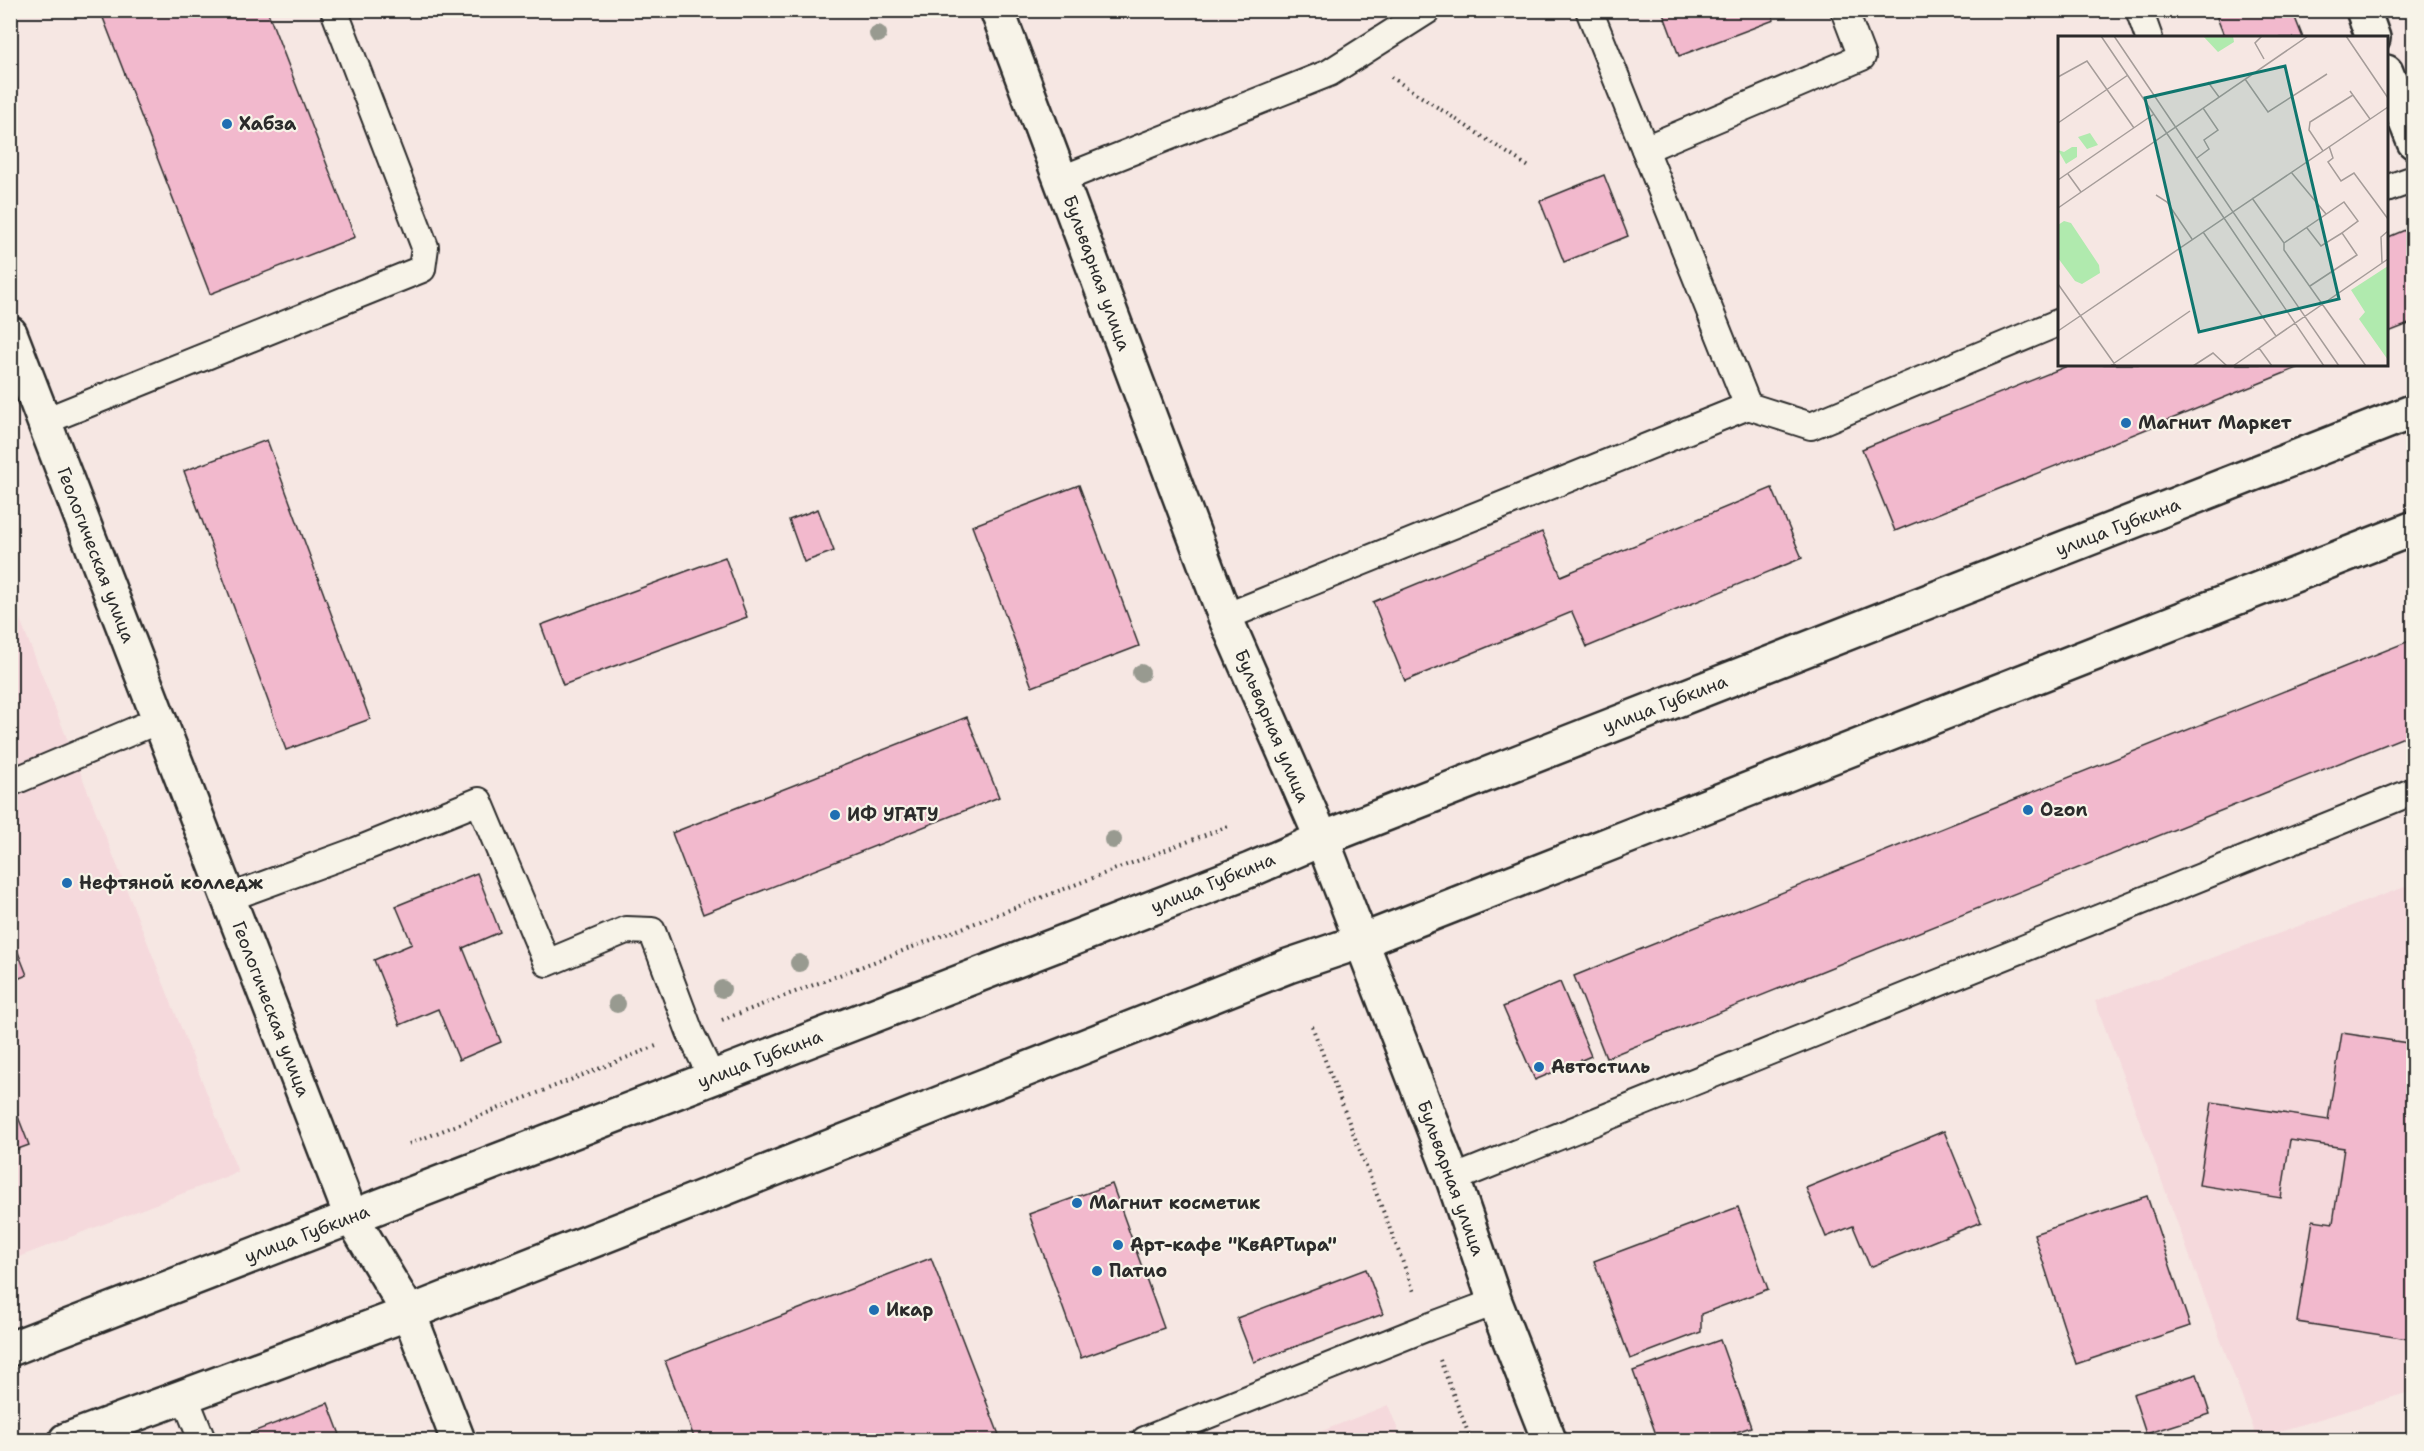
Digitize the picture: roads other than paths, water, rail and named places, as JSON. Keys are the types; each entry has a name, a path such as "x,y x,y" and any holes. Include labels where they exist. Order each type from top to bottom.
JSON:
{"street":[{"name":"Бульварная улица","path":"997,10 1225,617 1322,839 1453,1179 1495,1302 1549,1440"},
{"path":"2363,10 2372,36"},
{"path":"2388,77 2414,142"},
{"name":"Геологическая улица","path":"10,333 351,1216 409,1313 458,1440"},
{"name":"улица Губкина","path":"10,1349 1250,870 1322,839 2414,411"},
{"path":"66,1440 409,1313 1288,966 1362,941 2414,528"}],"lane":[{"path":"45,421 422,269 425,247 334,10"},
{"path":"1062,179 1329,74 1428,10"},
{"path":"1589,10 1748,406"},
{"path":"1645,149 1862,57 1844,10"},
{"path":"2139,10 2148,36"},
{"path":"2388,188 2414,179"},
{"path":"1225,617 1748,406 1811,426 2058,323"},
{"path":"10,783 159,720"},
{"path":"1453,1179 2414,791"},
{"path":"228,898 356,851 479,801 547,963 626,930 652,931 690,1032 712,1078"},
{"path":"1145,1440 1495,1302"},
{"path":"184,1395 202,1440"}],"place":[{"name":"Хабза","path":"227,124"},
{"name":"Магнит Маркет","path":"2126,423"},
{"name":"Ozon","path":"2028,810"},
{"name":"ИФ УГАТУ","path":"835,815"},
{"name":"Нефтяной колледж","path":"67,883"},
{"name":"Автостиль","path":"1539,1067"},
{"name":"Магнит косметик","path":"1077,1203"},
{"name":"Арт-кафе \"КвАРТира\"","path":"1118,1245"},
{"name":"Патио","path":"1097,1271"},
{"name":"Икар","path":"874,1310"}]}
